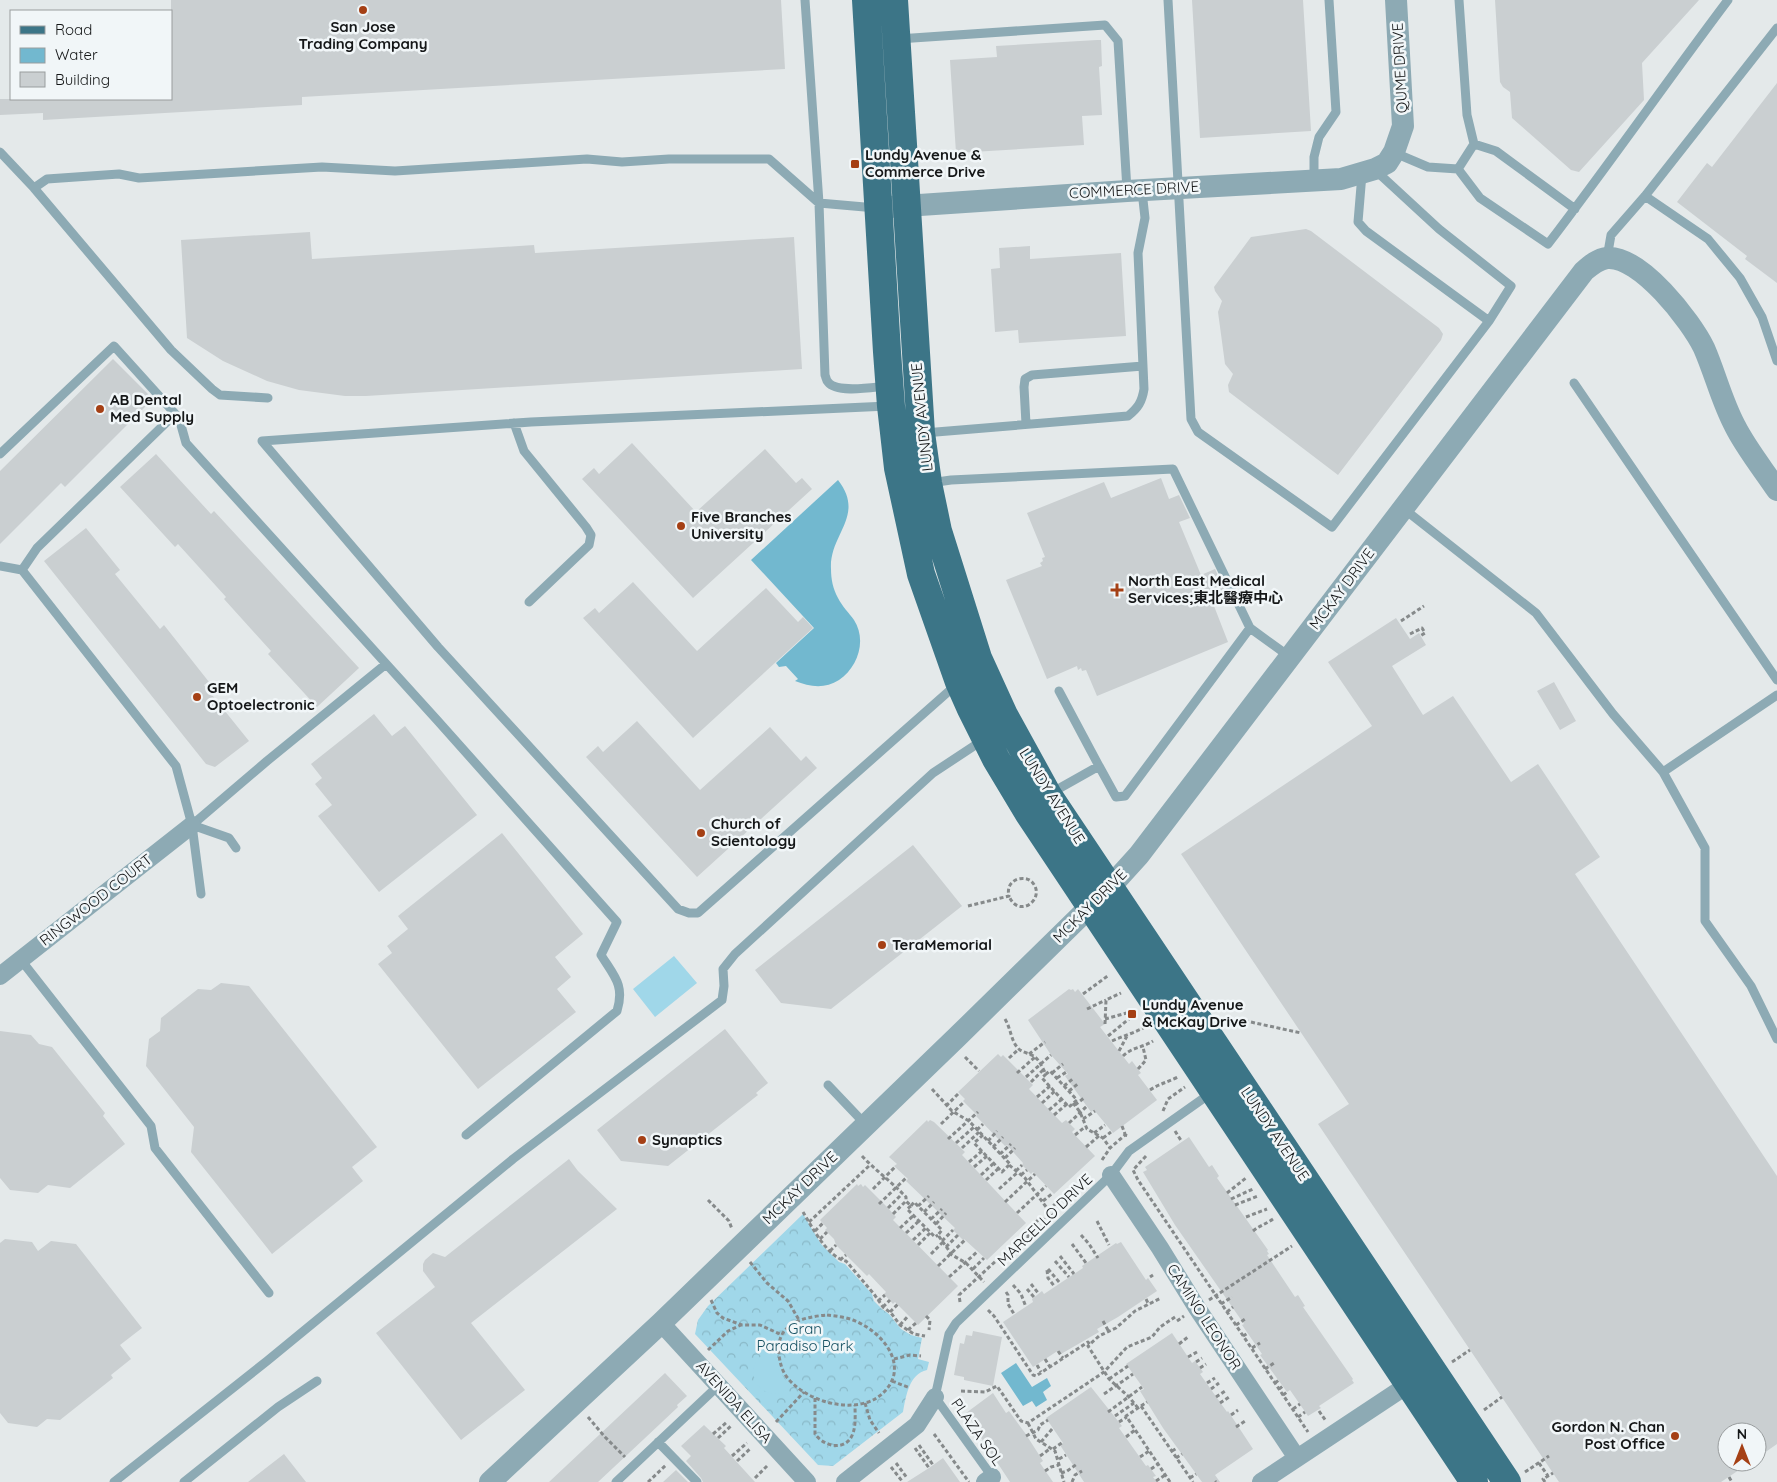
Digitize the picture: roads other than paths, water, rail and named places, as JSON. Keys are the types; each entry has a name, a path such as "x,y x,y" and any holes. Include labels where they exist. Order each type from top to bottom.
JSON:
{"main road":[{"name":"LUNDY AVENUE","path":"866,0 890,396 898,468 921,574 960,682 986,738 1029,814 1213,1091 1276,1211 1409,1384 1475,1481"},
{"name":"LUNDY AVENUE","path":"894,0 921,433 928,484 938,531 978,658 1004,715 1048,795 1410,1339 1516,1477"},
{"path":"1276,1211 1308,1213 1321,1229 1384,1322 1410,1339"}],"street":[{"name":"QUME DRIVE","path":"1380,165 1403,126 1396,0"},
{"name":"COMMERCE DRIVE","path":"879,208 1134,190 1341,179 1380,165"},
{"path":"1607,258 1620,260 1634,266 1659,287 1685,316 1703,347 1735,426 1776,488"},
{"name":"MCKAY DRIVE","path":"490,1482 661,1323 747,1252 866,1125 1110,887 1139,855 1584,271 1595,262 1607,258"},
{"name":"RINGWOOD COURT","path":"0,976 192,825"},
{"name":"CAMINO LEONOR","path":"1111,1176 1297,1458"},
{"name":"AVENIDA ELISA","path":"661,1323 807,1482"},
{"path":"1261,1482 1409,1384"},
{"path":"845,1482 917,1425 935,1397"}],"lane":[{"path":"805,0 819,203 825,374 828,383 836,388 890,396"},
{"path":"1168,0 1191,419 1198,432 1332,526 1489,321 1511,286 1439,229 1380,165"},
{"path":"1314,180 1314,157 1319,137 1336,112 1330,0"},
{"path":"1458,169 1474,144 1467,116 1459,0"},
{"path":"1380,165 1458,169 1480,198 1548,244 1728,0"},
{"path":"896,39 1104,25 1118,41 1134,190 1144,218 1138,253 1143,366 1143,397 1138,408 1128,416 921,433"},
{"path":"1607,258 1611,235 1645,196 1777,28"},
{"path":"1474,144 1496,151 1575,209"},
{"path":"0,152 34,188 171,350 212,389 220,395 268,398"},
{"path":"34,188 47,179 119,174 139,178 322,167 395,171 587,159 622,162 669,158 768,159 819,203 879,208"},
{"path":"1380,165 1358,222 1366,232 1489,321"},
{"path":"1645,196 1708,239 1740,278 1762,317 1777,361"},
{"path":"0,454 114,346 179,418 186,443 616,922 601,955 618,983 621,998 617,1011 466,1135"},
{"path":"1026,424 1024,387 1025,379 1032,374 1143,366"},
{"path":"1574,384 1777,680"},
{"path":"890,396 262,442 438,647 678,909 689,913 698,913 960,682"},
{"path":"22,570 37,548 175,414"},
{"path":"514,423 524,451 591,535 589,546 529,602"},
{"path":"928,484 951,480 1173,469 1250,628 1290,657"},
{"path":"1403,509 1536,613 1613,714 1663,772 1705,848 1705,921 1750,986 1777,1039"},
{"path":"0,566 22,570 176,766 192,825 202,894"},
{"path":"1059,691 1116,797 1126,796 1250,628"},
{"path":"192,825 266,761 386,664"},
{"path":"1663,772 1777,695"},
{"path":"114,1482 266,1361 513,1159 722,1000 724,986 723,969 735,954 933,773 986,738"},
{"path":"1048,795 1099,766"},
{"path":"192,825 229,838 236,848"},
{"path":"21,960 151,1126 154,1148 269,1293"},
{"path":"828,1085 866,1125"},
{"name":"MARCELLO DRIVE","path":"935,1397 949,1334 956,1324 1111,1176 1128,1151 1213,1091"},
{"path":"184,1482 278,1407 317,1381"},
{"path":"616,1482 719,1385"},
{"name":"PLAZA SOL","path":"935,1397 991,1480"},
{"path":"658,1442 697,1482"}],"water":[{"path":"838,480 846,493 848,515 835,545 831,576 838,598 858,628 860,644 856,661 846,675 828,685 812,686 795,681 798,679 786,666 779,667 776,663 814,628 751,560"},
{"path":"1016,1363 1032,1387 1047,1378 1051,1386 1043,1392 1047,1400 1036,1407 1032,1401 1023,1406 1001,1373"}],"place":[{"name":"San Jose Trading Company","path":"363,10"},
{"name":"Lundy Avenue & Commerce Drive","path":"855,164"},
{"name":"AB Dental Med Supply","path":"100,409"},
{"name":"Five Branches University","path":"681,526"},
{"name":"North East Medical Services;東北醫療中心","path":"1117,590"},
{"name":"GEM Optoelectronic","path":"197,697"},
{"name":"Church of Scientology","path":"701,833"},
{"name":"TeraMemorial","path":"882,945"},
{"name":"Lundy Avenue & McKay Drive","path":"1132,1014"},
{"name":"Synaptics","path":"642,1140"},
{"name":"Gordon N. Chan Post Office","path":"1675,1436"}],"park label":[{"name":"Gran Paradiso Park","path":"805,1338"}]}
